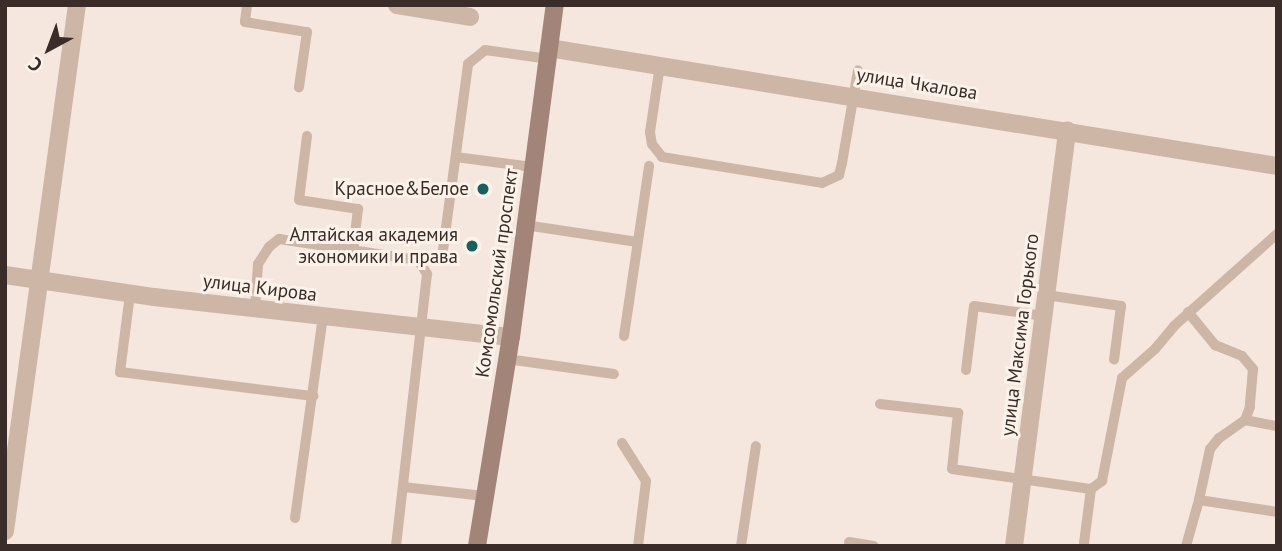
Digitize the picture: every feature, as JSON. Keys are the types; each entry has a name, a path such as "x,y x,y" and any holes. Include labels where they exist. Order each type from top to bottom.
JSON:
{"main road":[{"name":"Комсомольский проспект","path":"477,546 511,337 555,5"}],"street":[{"path":"5,531 77,5"},
{"path":"397,5 470,17"},
{"name":"улица Чкалова","path":"548,54 660,65 1277,166"},
{"name":"улица Максима Горького","path":"1014,546 1067,130"},
{"name":"улица Кирова","path":"5,275 130,294 511,337"}],"lane":[{"path":"247,5 245,22 307,32 299,87"},
{"path":"442,257 468,64 485,50 548,54"},
{"path":"660,65 650,132 652,144 662,156 822,183 839,174 858,70"},
{"path":"307,136 299,200 358,209 352,251"},
{"path":"456,157 532,167"},
{"path":"624,336 649,166"},
{"path":"524,225 638,242"},
{"path":"880,404 958,413 952,469 1091,489 1102,481 1122,378 1155,349 1188,312 1277,234"},
{"path":"255,309 258,264 269,247 279,239 418,260 427,274 396,546"},
{"path":"130,294 120,372 314,396"},
{"path":"1046,295 1121,306 1114,360"},
{"path":"966,370 974,306 1044,316"},
{"path":"1186,546 1210,449 1219,438 1245,420 1250,407 1253,369 1242,355 1215,345 1188,312"},
{"path":"295,518 323,317"},
{"path":"507,359 614,374"},
{"path":"1245,420 1277,425"},
{"path":"622,443 646,481 638,546"},
{"path":"741,546 756,446"},
{"path":"402,487 485,496"},
{"path":"1084,543 1091,489"},
{"path":"1199,500 1277,512"},
{"path":"849,542 874,546"}],"place":[{"name":"Красное&Белое","path":"483,189"},
{"name":"Алтайская академия экономики и права","path":"472,246"}]}
